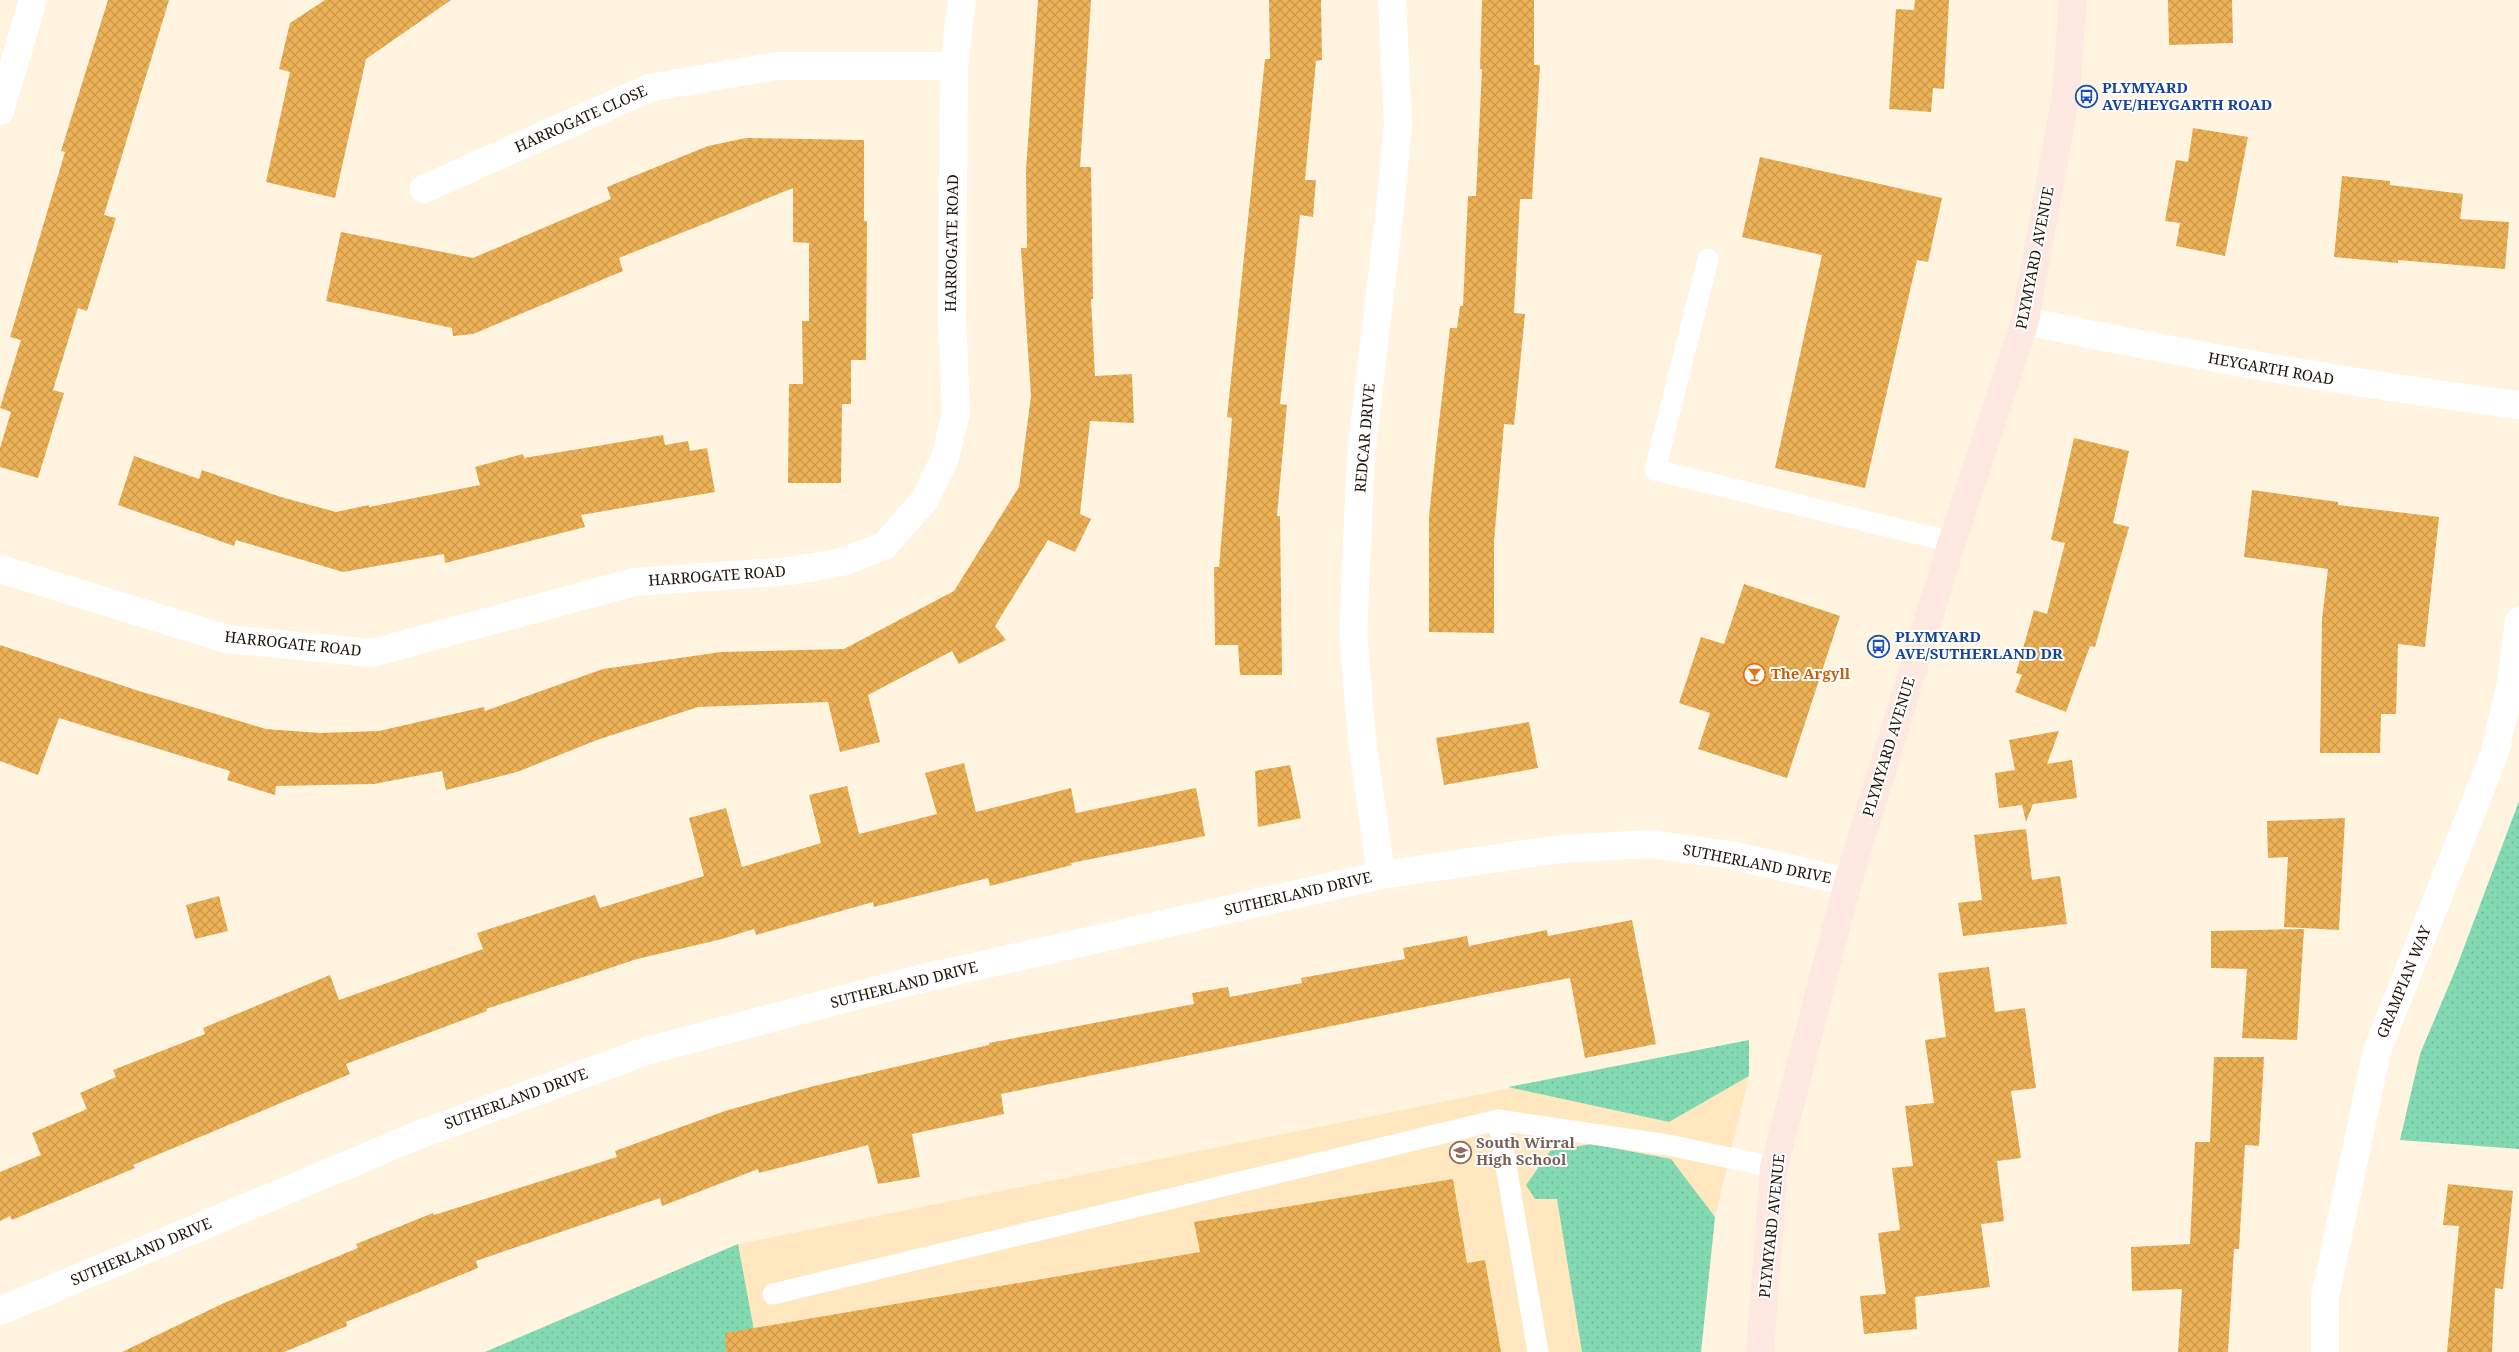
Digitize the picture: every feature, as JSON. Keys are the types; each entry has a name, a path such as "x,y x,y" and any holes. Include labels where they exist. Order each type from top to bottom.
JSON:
{"street":[{"path":"0,111 33,0"},
{"name":"HARROGATE ROAD","path":"0,569 227,639 372,653 634,582 790,571 842,562 884,546 924,501 945,458 956,412 952,319 954,66 962,0"},
{"name":"REDCAR DRIVE","path":"1381,875 1362,738 1353,633 1361,455 1398,125 1392,0"},
{"name":"PLYMYARD AVENUE","path":"1760,1352 1774,1167 1848,882 1952,542 2026,321 2066,94 2073,0"},
{"name":"HARROGATE CLOSE","path":"424,189 649,88 776,66 954,66"},
{"name":"HEYGARTH ROAD","path":"2026,321 2198,356 2391,389 2519,405"},
{"name":"GRAMPIAN WAY","path":"2325,1352 2325,1297 2377,1051 2494,755 2511,683 2519,620"},
{"name":"SUTHERLAND DRIVE","path":"0,1311 416,1136 646,1051 916,980 1381,875 1560,849 1650,844 1731,855 1848,882"}],"lane":[{"path":"1708,259 1655,470 1952,542"},
{"path":"773,1294 1498,1120 1668,1145 1774,1167"},
{"path":"1498,1120 1538,1352"}],"shaded area":[{"name":"South Wirral High School","path":"1749,1040 1749,1076 1715,1217 1701,1352 485,1352 738,1244"}],"green space":[{"path":"2519,801 2519,1149 2400,1140 2420,1054 2457,966"},
{"path":"1749,1040 1749,1076 1669,1122 1508,1087"},
{"path":"1592,1144 1671,1159 1715,1217 1701,1352 1582,1352 1557,1199 1535,1199 1526,1185 1550,1151"},
{"path":"738,1244 758,1352 485,1352"}],"building":[{"path":"108,0 169,0 104,215 116,218 87,311 78,308 53,390 64,393 38,478 0,467 0,448 11,412 0,408 21,340 10,337 65,152 61,151"},
{"path":"325,0 451,0 366,59 335,198 266,182 290,72 279,69 290,23"},
{"path":"1038,0 1091,0 1080,167 1091,167 1093,299 1091,299 1095,376 1132,374 1134,423 1090,421 1080,514 1091,519 1075,552 1048,540 995,626 1006,640 959,664 952,651 868,695 880,742 840,752 828,702 698,707 597,740 517,772 446,790 442,771 374,784 276,786 275,795 227,780 230,771 59,718 38,775 0,761 0,645 139,691 266,729 320,733 379,731 484,707 485,711 603,669 721,652 844,649 954,591 1019,487 1031,396 1021,248 1027,248 1026,170"},
{"path":"1269,0 1321,0 1322,60 1316,61 1305,180 1316,180 1313,217 1300,215 1280,404 1287,405 1277,516 1280,516 1282,675 1240,675 1238,645 1215,645 1214,567 1219,567 1232,418 1227,417 1265,59 1270,59"},
{"path":"1482,0 1534,0 1534,65 1540,65 1532,199 1520,199 1514,313 1525,314 1514,425 1504,424 1494,542 1494,633 1429,632 1429,517 1436,449 1450,328 1457,328 1460,306 1463,306 1468,196 1476,196 1482,69 1480,69"},
{"path":"1915,0 1949,0 1944,89 1933,88 1931,112 1889,109 1896,9 1914,10"},
{"path":"2168,0 2232,0 2233,43 2169,45"},
{"path":"2193,128 2248,137 2225,256 2176,246 2180,223 2165,221 2176,160 2188,162"},
{"path":"746,138 864,140 864,221 867,221 866,360 851,360 851,404 842,404 841,483 788,483 789,384 803,384 802,321 809,321 809,243 793,242 793,188 619,258 623,271 473,334 453,336 452,328 326,301 341,232 473,258 611,199 607,187 708,146"},
{"path":"1760,157 1942,198 1928,262 1917,260 1865,488 1775,468 1822,255 1742,237"},
{"path":"2342,176 2390,181 2390,185 2463,194 2460,219 2509,222 2505,269 2398,260 2398,263 2334,257"},
{"path":"663,435 665,445 688,441 690,451 707,448 715,492 581,515 585,527 445,563 444,554 343,572 236,540 234,546 118,505 134,456 199,479 202,470 281,497 336,512 480,485 475,467 523,454 524,458"},
{"path":"2074,438 2129,451 2113,523 2129,527 2095,647 2090,646 2066,712 2015,692 2022,675 2016,673 2034,610 2047,614 2065,543 2051,540"},
{"path":"2252,490 2338,502 2338,505 2439,517 2425,647 2398,644 2396,714 2381,714 2380,753 2320,753 2322,619 2328,569 2244,557"},
{"name":"The Argyll","path":"1744,584 1840,616 1787,778 1698,749 1710,713 1679,703 1701,637 1724,644"},
{"path":"1529,722 1538,768 1444,785 1436,738"},
{"path":"2059,731 2047,764 2072,760 2077,798 2033,804 2026,822 2022,805 1999,808 1995,773 2015,770 2009,740"},
{"path":"964,763 976,812 1071,788 1076,813 1196,788 1205,836 1071,863 1072,865 990,886 988,878 874,907 873,902 756,935 754,929 722,939 637,959 486,1009 487,1011 346,1064 350,1074 133,1165 135,1168 12,1220 10,1216 0,1221 0,1172 41,1155 32,1133 87,1109 80,1093 116,1077 113,1070 205,1034 203,1028 330,975 339,1000 483,949 477,933 595,895 600,908 704,876 689,818 726,808 742,867 821,843 809,795 847,786 859,834 937,814 925,773"},
{"path":"1290,765 1301,818 1258,827 1255,771"},
{"path":"2345,818 2339,930 2284,927 2288,857 2268,858 2267,821"},
{"path":"2026,829 2032,880 2060,876 2067,924 1963,936 1958,903 1982,900 1974,835"},
{"path":"219,896 228,931 195,939 186,905"},
{"path":"1632,920 1656,1044 1585,1058 1570,978 1502,991 1001,1094 1004,1114 912,1134 920,1177 878,1184 868,1145 759,1173 758,1169 662,1206 660,1198 476,1261 478,1268 346,1322 347,1326 284,1352 122,1352 224,1303 358,1248 356,1244 433,1213 434,1215 617,1157 615,1151 725,1111 814,1086 989,1045 989,1043 1194,1004 1192,993 1228,987 1230,997 1302,983 1301,978 1405,959 1403,948 1467,936 1469,946 1547,930 1548,936"},
{"path":"2304,929 2297,1040 2242,1038 2247,969 2211,968 2211,931"},
{"path":"1989,967 1995,1012 2025,1008 2036,1088 2011,1091 2021,1158 1997,1161 2004,1221 1981,1224 1990,1287 1915,1297 1917,1329 1864,1334 1860,1296 1886,1294 1878,1233 1900,1230 1892,1168 1913,1166 1905,1106 1934,1103 1925,1040 1946,1037 1938,973"},
{"path":"2214,1057 2264,1057 2259,1146 2245,1145 2239,1249 2234,1249 2228,1352 2178,1352 2182,1289 2132,1291 2131,1247 2190,1244 2195,1142 2210,1142"},
{"path":"1453,1179 1467,1263 1485,1260 1501,1352 726,1352 725,1333 1200,1252 1194,1222"},
{"path":"2448,1184 2513,1191 2503,1289 2495,1288 2492,1352 2447,1352 2459,1226 2443,1225"}],"place":[{"name":"PLYMYARD AVE/HEYGARTH ROAD","path":"2086,97"},
{"name":"PLYMYARD AVE/SUTHERLAND DR","path":"1879,646"},
{"name":"The Argyll","path":"1755,674"},
{"name":"South Wirral High School","path":"1460,1152"}]}
